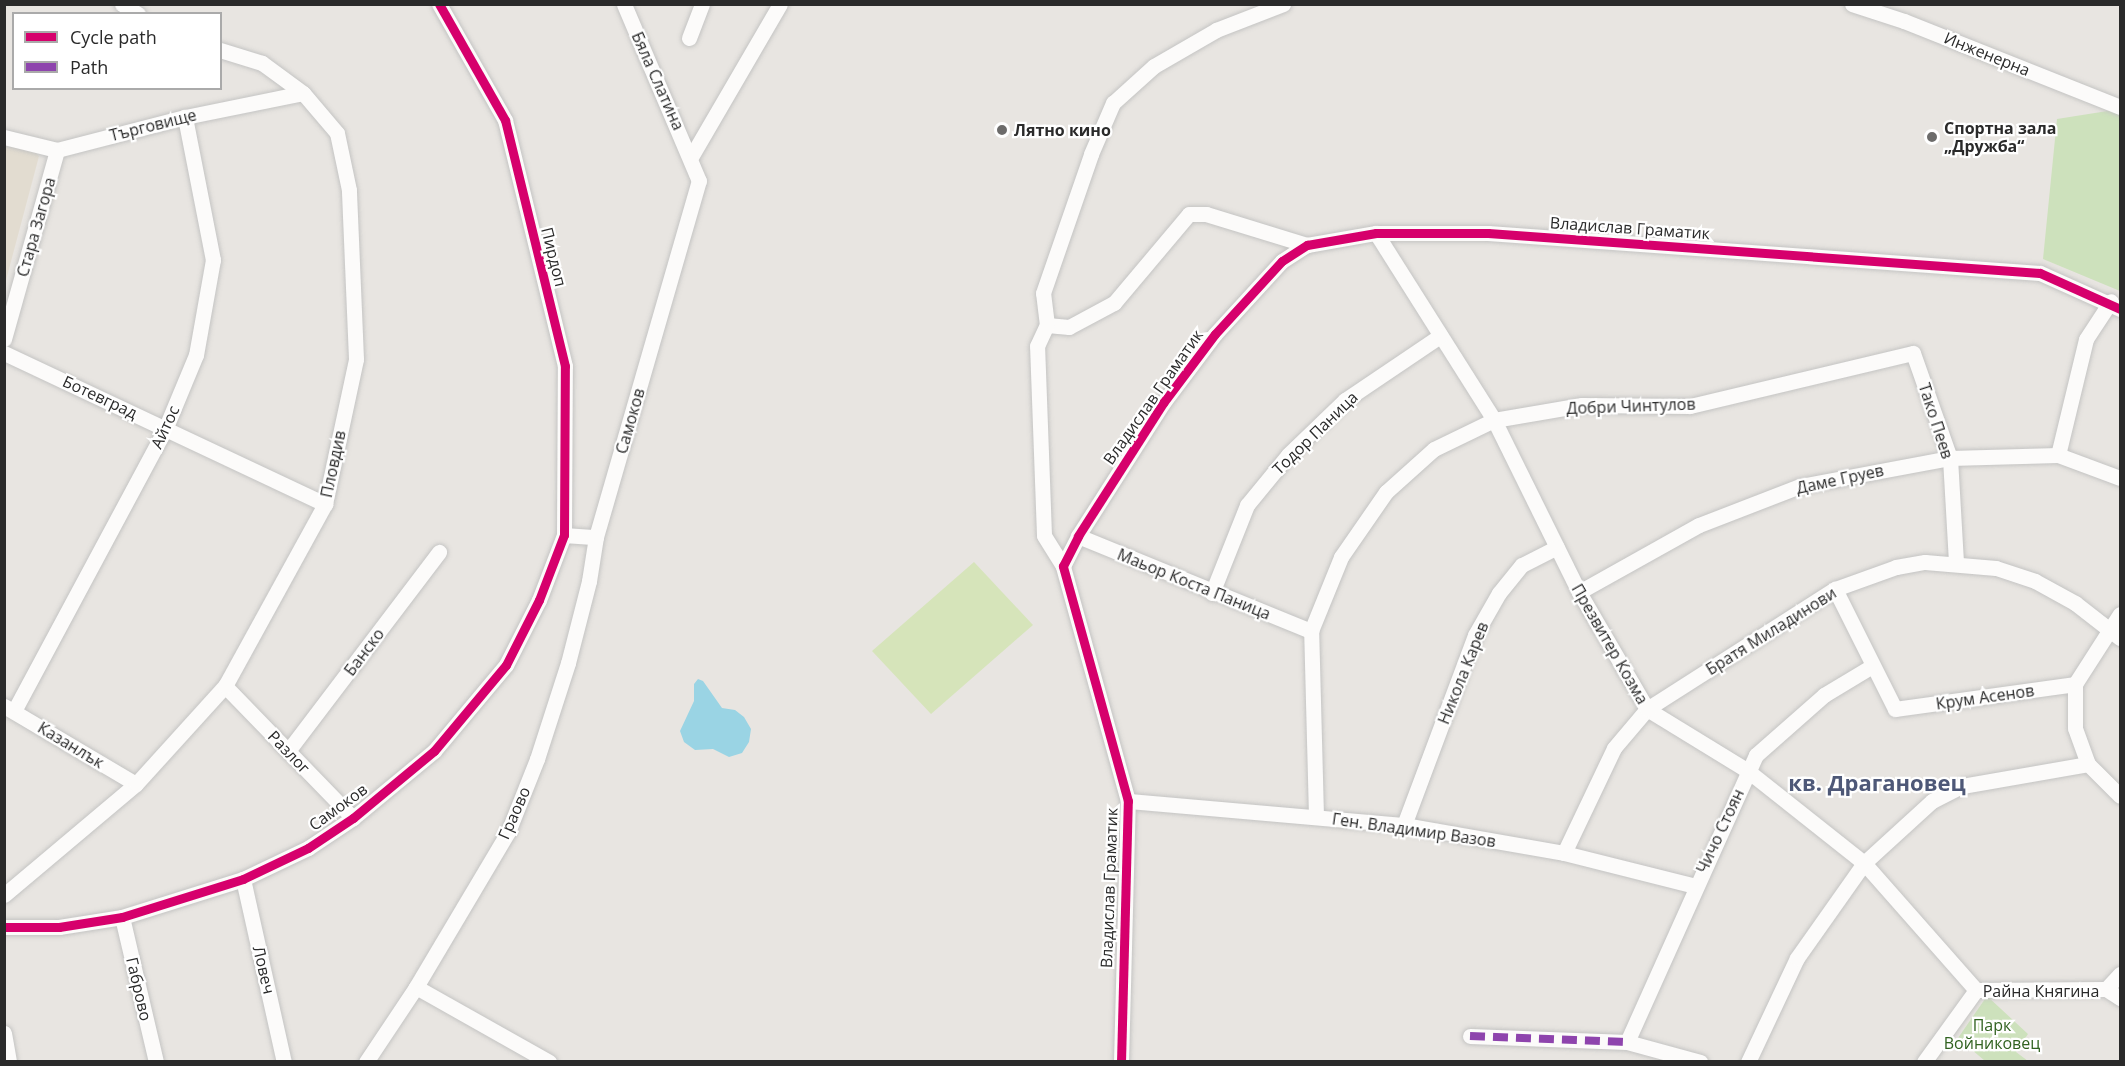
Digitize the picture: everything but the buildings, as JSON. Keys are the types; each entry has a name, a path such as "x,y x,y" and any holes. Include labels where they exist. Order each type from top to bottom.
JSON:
{"street":[{"path":"122,4 135,12"},
{"name":"Пирдоп","path":"439,4 505,120 565,366 564,535"},
{"name":"Бяла Слатина","path":"624,4 692,157"},
{"path":"689,38 702,4"},
{"path":"692,157 780,4"},
{"path":"1063,566 1044,535 1037,346 1047,325 1043,293 1113,103 1154,66 1216,30 1283,4"},
{"name":"Инженерна","path":"1852,4 1904,21 2121,107"},
{"name":"Пловдив","path":"4,895 136,784 225,686 325,504 356,359 349,190 337,133 303,93 262,63 222,51"},
{"name":"Търговище","path":"4,136 57,150 185,117 303,93"},
{"name":"Айтос","path":"9,708 166,427 196,355 213,260 185,117"},
{"name":"Стара Загора","path":"4,339 57,150"},
{"name":"Самоков","path":"596,537 699,181 692,157"},
{"path":"1047,325 1069,327 1114,303 1189,214 1206,214 1307,245"},
{"name":"Владислав Граматик","path":"1122,1054 1120,990 1128,801 1063,566 1078,536 1163,403 1215,334 1282,261 1307,245 1376,233 1488,233 2040,273 2116,305"},
{"name":"Презвитер Козма","path":"1376,233 1494,420 1579,592 1647,709 1748,771 1864,863 1976,990"},
{"path":"2058,455 2086,339 2116,305"},
{"name":"Тодор Паница","path":"1212,593 1247,505 1288,455 1345,400 1440,336"},
{"name":"Ботевград","path":"4,353 166,427 325,504"},
{"name":"Добри Чинтулов","path":"1316,816 1311,631 1341,557 1386,492 1434,449 1494,420 1582,405 1690,406 1913,353"},
{"name":"Тако Пеев","path":"1913,353 1950,458 1956,562"},
{"name":"Даме Груев","path":"1579,592 1699,525 1800,486 1950,458 2058,455 2121,478"},
{"path":"564,535 596,537"},
{"name":"Самоков","path":"4,927 59,927 122,917 243,879 308,848 353,818 434,751 506,665 539,600 564,535"},
{"name":"Маьор Коста Паница","path":"1078,536 1212,593 1311,631"},
{"name":"Граово","path":"366,1062 416,987 508,832 537,759 568,663 589,581 596,537"},
{"name":"Никола Карев","path":"1404,825 1475,635 1499,593 1522,566 1557,547"},
{"name":"Банско","path":"288,751 439,552"},
{"name":"Братя Миладинови","path":"1564,853 1614,748 1647,709 1835,589 1896,567 1956,562 1996,568 2035,581 2116,633"},
{"path":"1835,589 1872,666"},
{"path":"2121,614 2116,633 2075,684 2075,728 2088,764 2121,796"},
{"name":"Крум Асенов","path":"1872,666 1895,710 2075,684"},
{"name":"Чичо Стоян","path":"1627,1042 1695,886 1756,755 1824,695 1872,666"},
{"name":"Разлог","path":"225,686 353,818"},
{"name":"Казанлък","path":"9,708 136,784"},
{"path":"1748,1062 1797,958 1864,863 1932,801 1962,786 2088,764"},
{"name":"Ген. Владимир Вазов","path":"1128,801 1404,825 1564,853 1695,886"},
{"name":"Ловеч","path":"243,879 285,1062"},
{"name":"Габрово","path":"122,917 156,1062"},
{"path":"2106,990 2121,974"},
{"path":"416,987 549,1062"},
{"name":"Райна Княгина","path":"1924,1062 1976,990 2106,990 2121,998"},
{"path":"4,1033 7,1061"},
{"path":"1470,1036 1627,1042 1700,1062"}],"shaded area":[{"path":"5,146 34,151 39,156 5,284"}],"green space":[{"path":"2120,109 2120,291 2043,259 2057,119"},
{"path":"974,562 1033,625 931,714 872,651"},
{"name":"Парк Войниковец","path":"1987,996 2028,1034 2016,1052 2028,1061 1985,1061 1958,1038"}],"water":[{"path":"698,679 703,681 722,708 735,710 744,717 751,729 749,742 742,753 729,757 713,749 695,750 684,742 680,731 694,701 694,684"}],"marked path":[{"path":"1470,1036 1627,1042"}],"cycle path":[{"path":"4,927 59,927 122,917 243,879 308,848 353,818 434,751 506,665 539,600 564,535 565,366 505,120 439,4"},
{"path":"1121,1062 1128,801 1063,566 1078,536 1163,403 1215,334 1282,261 1307,245 1376,233 1488,233 2040,273 2120,309"}],"place":[{"name":"Лятно кино","path":"1002,130"},
{"name":"Спортна зала „Дружба“","path":"1932,137"}],"district":[{"name":"кв. Драгановец","path":"1877,783"}]}
